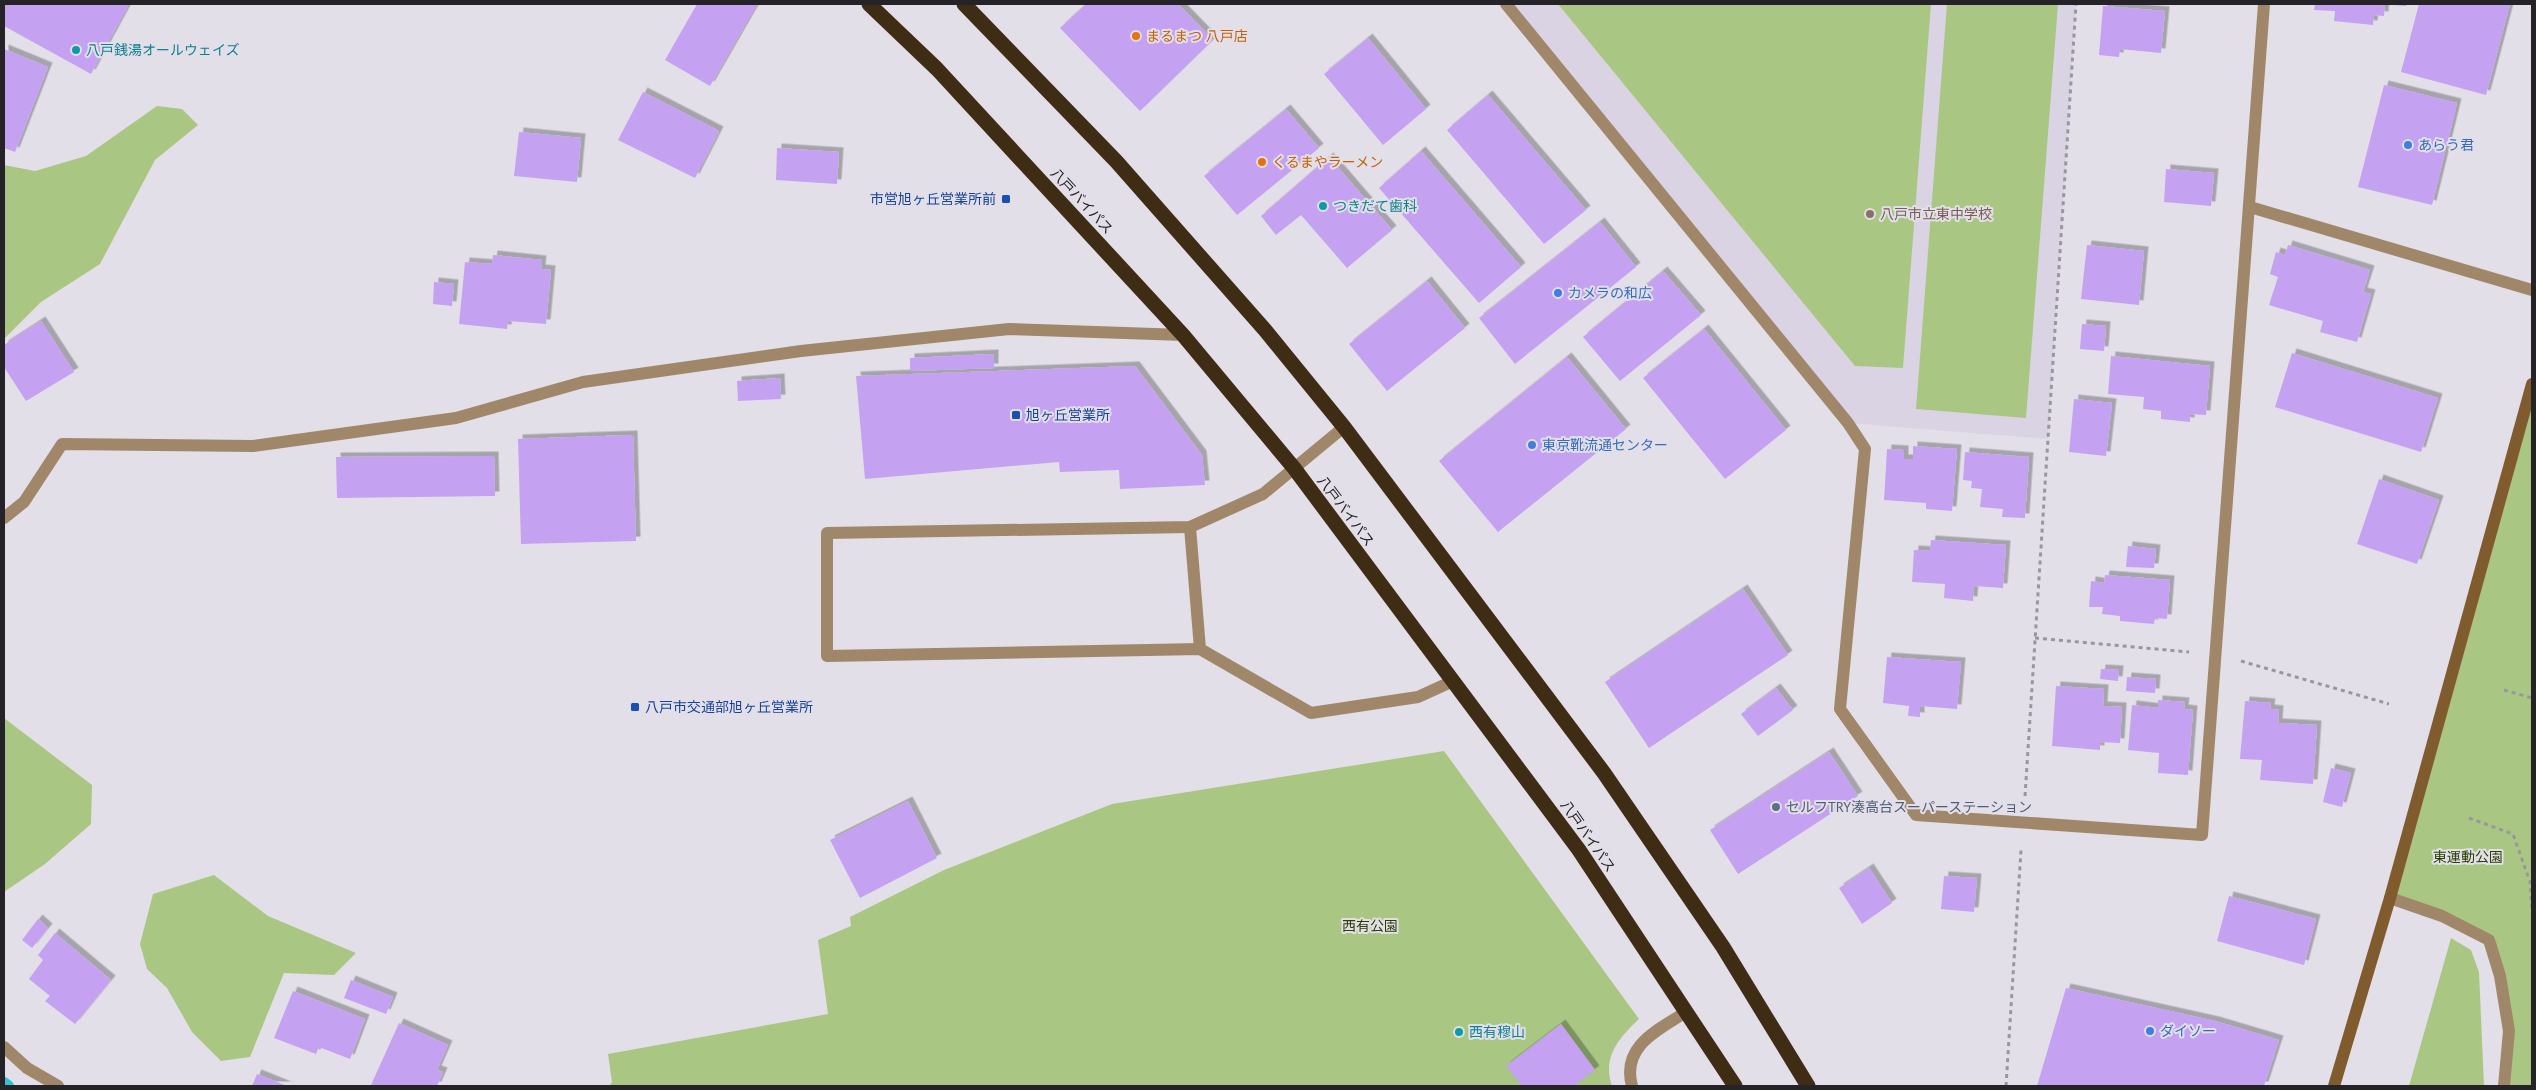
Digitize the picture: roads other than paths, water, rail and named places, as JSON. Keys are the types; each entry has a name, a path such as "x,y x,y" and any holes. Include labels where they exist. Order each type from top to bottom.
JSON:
{"highway":[{"name":"八戸バイパス","path":"869,4 938,68 1183,335 1294,468 1579,850 1735,1086"},
{"path":"964,4 1116,160 1265,330 1344,427 1604,773 1723,947 1808,1086"}],"street":[{"path":"1506,4 1848,423 1865,449 1840,709 1916,815 2202,835 2264,4"},
{"path":"2250,207 2532,290"},
{"path":"4,518 24,502 62,444 253,446 456,418 583,382 801,351 1009,329 1183,335"},
{"path":"2334,1086 2390,898 2532,384"},
{"path":"1344,427 1263,494 1190,527 827,533 827,656 1200,649 1311,713 1418,697 1453,681"},
{"path":"1190,527 1200,649"},
{"path":"2390,898 2442,916 2489,940 2500,976 2509,1031 2504,1086"},
{"path":"1632,1086 1629,1076 1634,1051 1658,1030 1686,1012"},
{"path":"4,1047 27,1068 58,1086"}],"waterway":[{"path":"4,1083 8,1086"}],"place":[{"name":"まるまつ 八戸店","path":"1136,36"},
{"name":"八戸銭湯オールウェイズ","path":"76,50"},
{"name":"あらう君","path":"2408,145"},
{"name":"くるまやラーメン","path":"1262,162"},
{"name":"市営旭ヶ丘営業所前","path":"1006,199"},
{"name":"つきだて歯科","path":"1323,206"},
{"name":"八戸市立東中学校","path":"1870,214"},
{"name":"カメラの和広","path":"1558,293"},
{"name":"旭ヶ丘営業所","path":"1016,415"},
{"name":"東京靴流通センター","path":"1532,445"},
{"name":"八戸市交通部旭ヶ丘営業所","path":"635,707"},
{"name":"セルフTRY湊高台スーパーステーション","path":"1776,807"},
{"name":"ダイソー","path":"2150,1031"},
{"name":"西有穆山","path":"1459,1032"}],"park label":[{"name":"東運動公園","path":"2468,857"},
{"name":"西有公園","path":"1370,926"}]}
